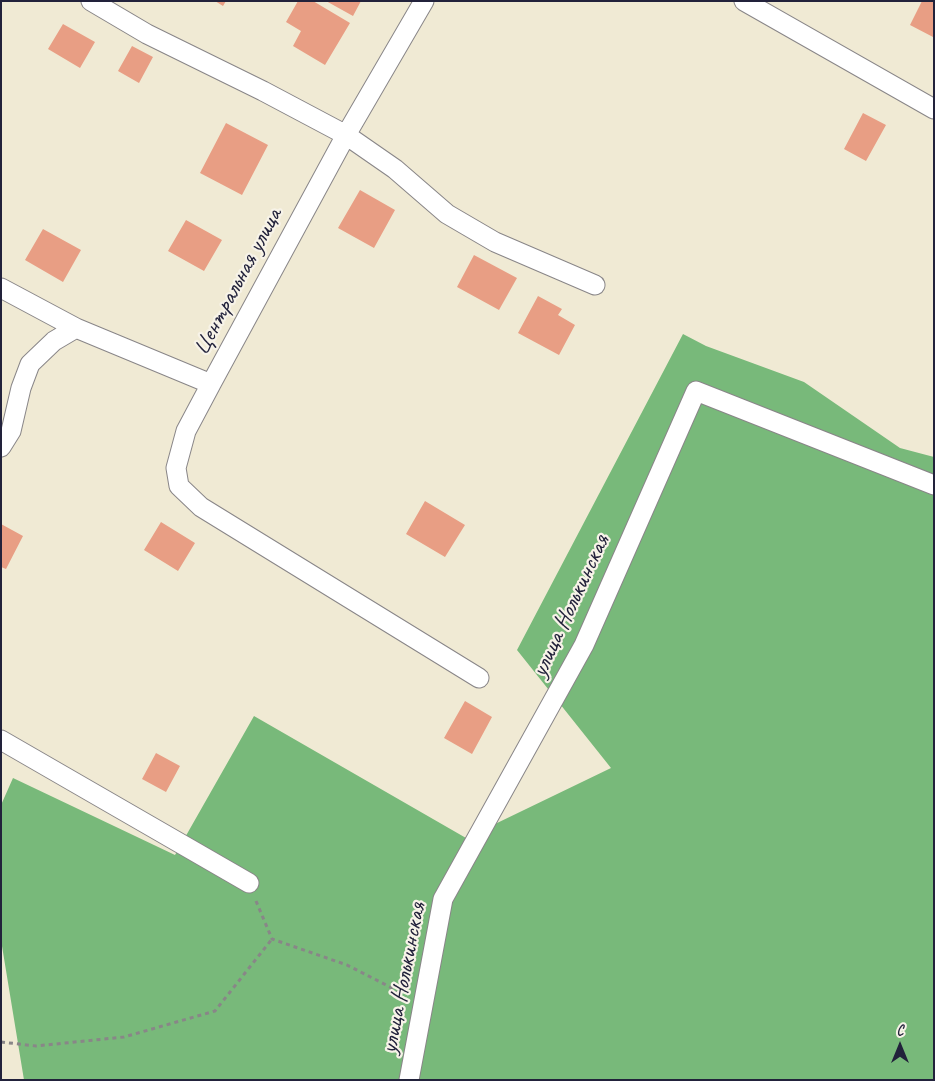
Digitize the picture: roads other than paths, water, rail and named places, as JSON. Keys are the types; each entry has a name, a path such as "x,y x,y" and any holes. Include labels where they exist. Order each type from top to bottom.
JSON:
{"street":[{"path":"92,1 147,34 263,91 346,135 395,169 446,214 495,242 595,285"},
{"name":"Центральная улица","path":"1,288 76,328 211,384 346,135 424,1"},
{"path":"744,1 934,109"},
{"path":"1,447 11,430 21,388 30,364 54,341 76,328"},
{"path":"211,384 186,431 176,468 179,486 201,507 480,678"},
{"name":"улица Нолькинская","path":"409,1080 443,900 584,645 696,391 934,485"},
{"path":"1,740 248,883"}]}
